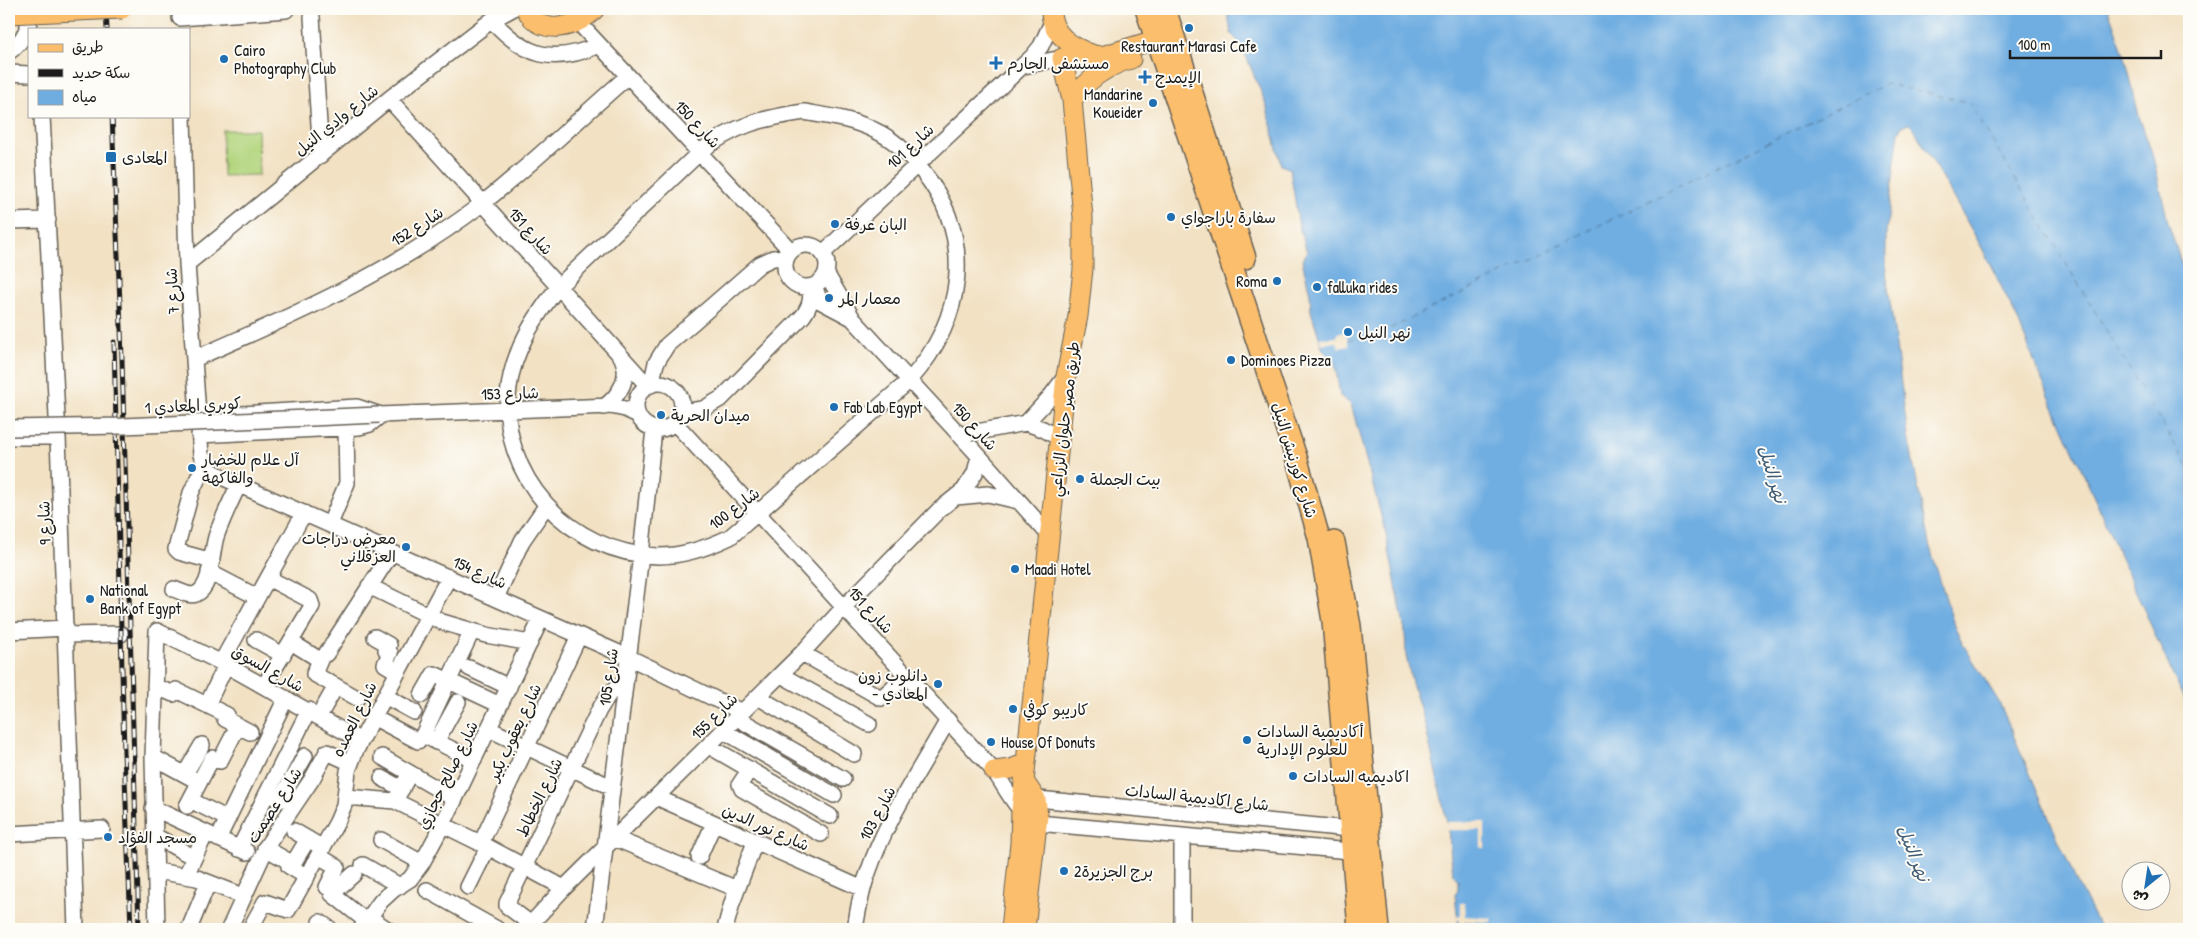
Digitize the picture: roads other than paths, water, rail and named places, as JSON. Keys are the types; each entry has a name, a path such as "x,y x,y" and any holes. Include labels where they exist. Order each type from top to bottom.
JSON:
{"highway":[{"name":"شارع كورنيش النيل","path":"1146,9 1166,42 1312,510 1325,569 1333,621 1362,852 1378,929"},
{"name":"شارع كورنيش النيل","path":"1165,9 1166,42"},
{"name":"شارع كورنيش النيل","path":"1359,929 1362,852"}],"main road":[{"path":"9,14 122,9"},
{"path":"526,9 529,15 546,27 568,26 578,22 595,9"},
{"path":"1052,16 1057,31 1073,46 1099,56"},
{"path":"1072,100 1089,81 1121,57 1166,42"},
{"path":"1062,58 1121,57"},
{"name":"طريق مصر حلوان الزراعي","path":"1011,929 1026,790 1058,438 1066,376 1079,309 1084,243 1072,100 1062,58"},
{"path":"994,771 1011,769 1026,790"},
{"name":"طريق مصر حلوان الزراعي","path":"1025,929 1037,822 1026,790"}],"street":[{"name":"شارع وادي النيل","path":"187,264 389,100 492,20 512,9"},
{"path":"181,16 286,10"},
{"name":"شارع 101","path":"823,253 1022,66 1041,46 1052,16"},
{"path":"312,17 321,155"},
{"path":"9,52 21,40 30,19"},
{"path":"492,20 512,41 528,50 545,56 581,53 599,45"},
{"name":"شارع 150","path":"578,22 700,152 789,254"},
{"name":"شارع 101","path":"1022,66 1062,58"},
{"path":"9,73 28,74"},
{"name":"شارع 152","path":"194,358 250,334 359,281 426,242 483,203 628,76"},
{"name":"شارع 151","path":"389,100 622,358 649,385"},
{"name":"شارع 100","path":"804,112 846,119 875,130 897,144 932,182 949,218 956,250 958,273 955,297 948,320 926,362 910,380 730,537 714,545 678,554 641,554 623,551 589,539 574,530 546,506 534,489 518,458 510,432 508,411 512,373 521,344 544,305 558,287 700,152 715,140 736,128 766,118 804,112"},
{"name":"شارع 9","path":"42,118 58,437 76,929"},
{"name":"شارع 7","path":"183,118 187,264 199,435 201,455 205,463"},
{"path":"9,221 48,220"},
{"path":"789,254 785,268 790,279 799,286 812,286 821,281 826,273 827,263 823,253 815,247 805,245 789,254 760,264 667,345 656,363 649,385 637,399 638,415 644,424 654,429 666,428 678,418 703,409 722,398 804,316 812,297 812,286"},
{"name":"شارع 150","path":"826,273 853,319 1050,536"},
{"name":"شارع 150","path":"812,286 820,301 853,319"},
{"path":"604,407 617,396 624,382 625,365 622,358"},
{"path":"1026,423 1051,396 1066,376"},
{"path":"649,385 665,384 677,392 682,405 678,418"},
{"name":"شارع 153","path":"198,416 357,407 380,415 618,407 638,415"},
{"name":"شارع 153","path":"199,435 365,426 380,415"},
{"name":"كوبري المعادي 1","path":"9,428 123,426 380,415"},
{"name":"شارع 151","path":"678,418 758,513 994,771 1026,790"},
{"path":"960,435 1026,423 1043,429 1058,438"},
{"path":"330,524 347,483 346,428"},
{"name":"شارع 105","path":"594,929 609,843 612,787 641,554 654,429"},
{"path":"9,438 58,437"},
{"name":"شارع 155","path":"528,926 609,843 802,654 844,607 936,513 971,482 979,456"},
{"path":"205,463 192,493 176,548 178,552 211,566 257,597"},
{"name":"شارع 154","path":"205,463 216,474 628,657 740,715 843,778"},
{"path":"174,589 191,595 198,593 202,588 211,566 216,535 239,484"},
{"path":"956,497 988,494 1018,501"},
{"path":"496,598 522,541 546,506"},
{"path":"207,705 223,664 257,597 304,513"},
{"path":"326,654 392,552"},
{"name":"شارع العمده","path":"249,929 265,901 288,910 307,877 338,822 346,797 346,780 350,763 449,577"},
{"path":"264,686 312,606 311,601 268,578"},
{"path":"369,586 428,616 472,631 530,643"},
{"name":"شارع صالح حجازي","path":"365,922 386,895 410,879 422,863 455,800 542,619"},
{"path":"9,631 120,634"},
{"path":"426,739 449,681 472,631"},
{"name":"شارع السوق","path":"155,686 157,632 223,664 314,713 361,741"},
{"name":"شارع يعقوب بكير","path":"468,887 527,747 579,636"},
{"path":"375,637 389,645 386,650 390,653 385,664 398,672"},
{"path":"256,640 320,660 313,672 356,698"},
{"path":"802,654 881,698 907,675"},
{"path":"469,668 509,687"},
{"path":"422,695 433,674 500,705"},
{"path":"781,674 869,724"},
{"name":"شارع الخطاط","path":"528,926 507,904 604,701 624,682"},
{"path":"158,929 152,757 155,686 173,694 176,690 227,715 225,719 244,729 220,761 212,758 200,782 192,805 228,819"},
{"path":"240,849 267,793 314,713 336,686"},
{"path":"384,696 414,712"},
{"path":"758,697 854,754"},
{"path":"186,875 194,856 228,819 286,698"},
{"path":"426,739 458,702"},
{"path":"373,718 474,760"},
{"name":"شارع 103","path":"855,929 863,890 873,859 948,720"},
{"path":"489,729 612,787"},
{"path":"724,731 834,795"},
{"path":"185,774 202,745"},
{"path":"709,746 830,816"},
{"name":"شارع عصمت","path":"229,929 263,853 328,752 350,763"},
{"path":"267,793 280,800 305,756"},
{"path":"152,757 200,782"},
{"path":"382,757 455,800"},
{"path":"750,769 740,784 741,788 821,834"},
{"path":"399,795 410,773"},
{"path":"382,778 399,795 443,824 564,888"},
{"name":"شارع اكاديمية السادات","path":"1026,790 1170,812 1360,830"},
{"path":"346,797 399,795"},
{"name":"شارع نور الدين","path":"656,797 863,890"},
{"path":"237,800 258,810"},
{"path":"154,808 240,849 263,853 290,862 288,866 307,877"},
{"path":"1170,812 1176,835 1182,929"},
{"path":"1037,822 1362,852"},
{"path":"699,858 714,823"},
{"path":"9,834 102,829"},
{"path":"294,831 308,839 337,867 327,887"},
{"path":"155,836 194,856"},
{"path":"294,862 308,839"},
{"path":"381,840 422,863"},
{"path":"725,929 737,889 755,842"},
{"path":"609,843 737,889"},
{"path":"387,929 365,922 332,894 358,869 400,886"},
{"path":"157,871 186,875 244,896"},
{"path":"189,929 208,882"},
{"path":"427,890 497,929"},
{"path":"236,914 249,929"}],"water":[{"path":"1227,9 2108,9 2126,60 2139,116 2153,157 2168,222 2189,288 2189,711 2041,378 2016,316 1982,248 1914,129 1909,124 1903,125 1899,131 1886,233 1886,271 1908,436 1929,544 1954,625 1964,646 1999,702 2077,883 2100,929 1459,929 1455,895 1458,889 1458,880 1453,874 1447,822 1424,720 1413,687 1406,656 1405,631 1385,530 1351,404 1340,396 1335,363 1323,350 1311,311 1310,294 1302,260 1307,252 1299,226 1290,169 1281,165 1266,104 1239,42 1231,34"}],"railway":[{"path":"106,9 107,28"},
{"path":"112,118 121,327 139,929"},
{"path":"114,342 124,752 131,929"}],"place":[{"name":"Restaurant Marasi Cafe","path":"1189,28"},
{"name":"Cairo Photography Club","path":"224,59"},
{"name":"مستشفى الجارم","path":"996,63"},
{"name":"الإيمدج","path":"1145,77"},
{"name":"Mandarine Koueider","path":"1153,103"},
{"name":"المعادى","path":"111,157"},
{"name":"سفارة باراجواي","path":"1171,217"},
{"name":"البان عرفة","path":"835,224"},
{"name":"Roma","path":"1277,281"},
{"name":"falluka rides","path":"1317,287"},
{"name":"معمار المر","path":"829,298"},
{"name":"نهر النيل","path":"1348,332"},
{"name":"Dominoes Pizza","path":"1231,360"},
{"name":"Fab Lab Egypt","path":"834,407"},
{"name":"ميدان الحرية","path":"661,415"},
{"name":"آل علام للخضار والفاكهة","path":"192,468"},
{"name":"بيت الجملة","path":"1080,479"},
{"name":"معرض دراجات العزقلاني","path":"406,547"},
{"name":"Maadi Hotel","path":"1015,569"},
{"name":"National Bank of Egypt","path":"90,599"},
{"name":"دانلوب زون - المعادي","path":"938,684"},
{"name":"كاريبو كوفي","path":"1013,709"},
{"name":"أكاديمية السادات للعلوم الإدارية","path":"1247,740"},
{"name":"House Of Donuts","path":"991,742"},
{"name":"اكاديميه السادات","path":"1293,776"},
{"name":"مسجد الفؤاد","path":"108,837"},
{"name":"برج الجزيرة2","path":"1064,871"}]}
